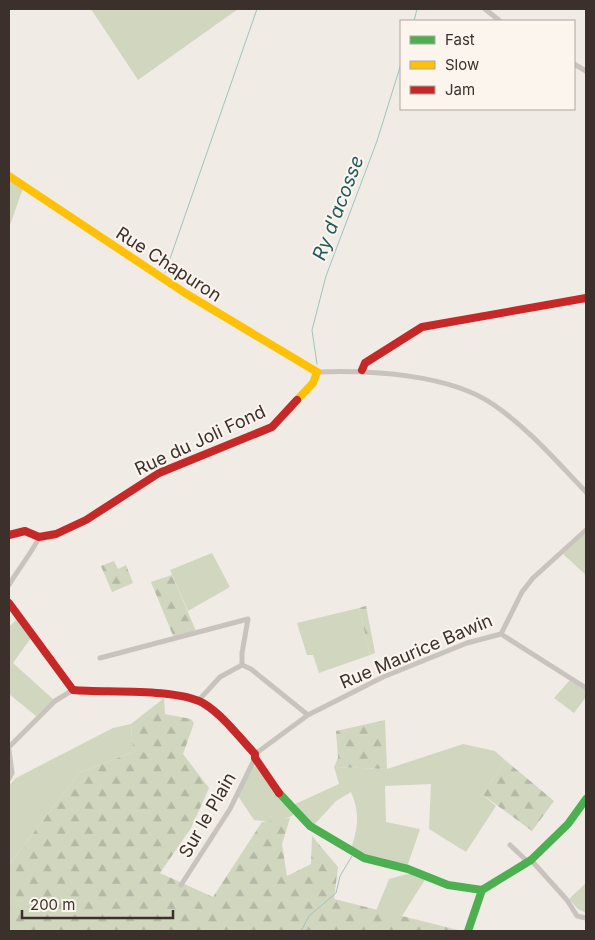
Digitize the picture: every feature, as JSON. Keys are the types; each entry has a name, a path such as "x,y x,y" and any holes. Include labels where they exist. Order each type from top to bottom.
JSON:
{"street":[{"path":"485,9 499,20"},
{"name":"Rue Chapuron","path":"9,176 185,293 317,372"},
{"path":"362,370 365,363 422,327 586,298"},
{"path":"317,372 362,370 452,386 493,404 525,431 586,492"},
{"name":"Rue du Joli Fond","path":"39,537 56,534 86,520 159,473 272,427 313,383 317,372"},
{"name":"Rue Maurice Bawin","path":"255,756 308,714 383,677 432,656 467,643 501,634 522,592 533,578 586,530"},
{"path":"9,535 17,531 29,531 39,537 38,543 9,585"},
{"path":"9,603 73,690"},
{"path":"100,658 248,619 242,653 242,665"},
{"path":"501,634 586,688"},
{"path":"198,701 220,677 242,665"},
{"path":"242,665 251,669 308,714"},
{"path":"9,779 12,773 9,749 55,701 73,690 169,696 198,701 223,721 255,756 285,801 310,826 320,833 364,858 408,869 448,885 482,890"},
{"name":"Sur le Plain","path":"181,885 230,809 255,756"},
{"path":"468,931 482,890 529,861 568,824 586,799"},
{"path":"510,845 529,861 567,900 577,916 586,918"}],"green space":[{"path":"91,9 238,9 138,80"},
{"path":"9,180 23,188 9,228"},
{"path":"586,535 586,575 563,554"},
{"path":"212,553 230,587 188,611 170,570"},
{"path":"114,561 118,569 126,565 133,583 112,592 101,566"},
{"path":"172,575 196,631 174,638 151,582"},
{"path":"366,606 375,653 370,655 359,608"},
{"path":"359,608 370,655 319,673 313,655 307,655 297,623"},
{"path":"17,619 31,638 13,663 54,700 36,716 9,694 9,627"},
{"path":"570,680 586,691 586,697 574,713 554,698"},
{"path":"164,698 165,714 191,719 194,723 183,754 209,788 191,828 160,873 213,897 262,822 290,818 282,844 287,876 311,864 312,836 338,867 334,899 462,931 9,931 9,865 79,773 133,752 131,724"},
{"path":"385,720 387,769 334,767 338,758 336,731"},
{"path":"131,724 133,752 79,773 9,865 9,785 16,778 113,728"},
{"path":"463,744 495,751 505,760 483,795 496,806 466,852 429,829 431,784 385,786 386,822 420,829 407,867 373,858 351,849 357,813 351,792 336,801 313,826 293,805 339,784 334,767 387,769"},
{"path":"505,760 554,801 532,831 483,795"},
{"path":"256,766 280,801 294,814 290,817 276,821 254,820 238,796 251,767"},
{"path":"411,873 426,878 402,916 376,911 389,879"},
{"path":"586,883 586,913 578,909 569,899"}],"waterway":[{"path":"165,273 257,9"},
{"name":"Ry d'acosse","path":"414,20 417,9"},
{"name":"Ry d'acosse","path":"317,364 312,330 326,276 377,141 400,67"},
{"path":"301,931 309,916 336,893 340,876 352,856"}],"traffic: fast":[{"path":"279,793 310,826 364,858 408,869 448,885 482,890"},
{"path":"468,931 482,890 531,860 568,824 586,799"}],"traffic: slow":[{"path":"9,176 185,293 317,372 313,383 297,400"}],"traffic: jam":[{"path":"362,370 365,363 422,327 586,298"},
{"path":"9,535 25,531 39,537 56,534 86,520 159,473 272,427 297,400"},
{"path":"9,603 73,690 158,693 190,698 203,703 224,720 255,754 255,758 279,793"}]}
